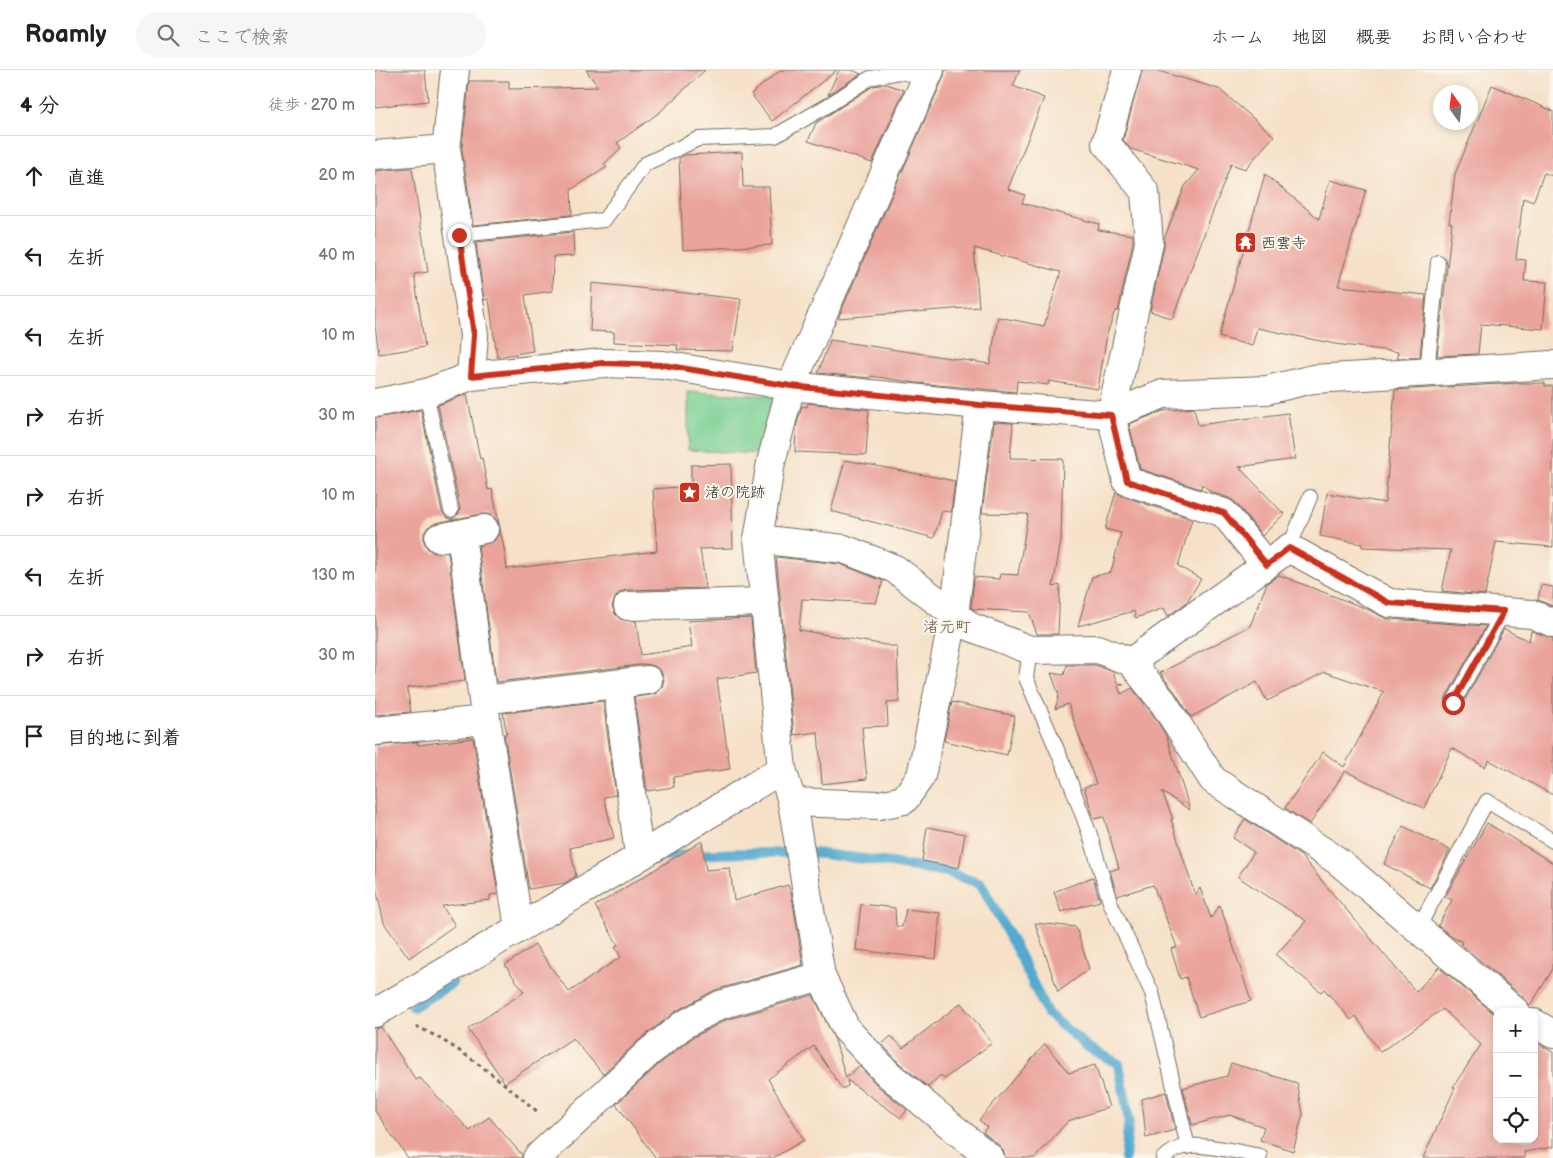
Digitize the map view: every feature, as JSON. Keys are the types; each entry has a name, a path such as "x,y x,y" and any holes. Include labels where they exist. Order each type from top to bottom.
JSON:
{"street":[{"path":"455,70 446,149 474,335 471,376"},
{"path":"1127,70 1106,144 1145,192 1149,243 1111,415 1127,481 1224,513 1267,565"},
{"path":"928,74 791,386 771,462 758,539 782,769 792,802 821,976 846,1029 888,1074 990,1158"},
{"path":"375,155 446,149"},
{"path":"375,403 426,392 471,376 603,363 663,365 791,386 980,405 1111,415 1163,394 1267,390 1313,379 1553,365"},
{"path":"792,802 879,804 904,800 921,776 955,615 980,405"},
{"path":"459,528 484,710 519,928"},
{"path":"758,539 844,549 895,569 971,628 1030,650 1098,650 1131,662 1163,702 1213,780 1338,861 1510,1008"},
{"path":"1131,662 1289,548 1389,603 1532,614 1553,623"},
{"path":"628,606 764,602"},
{"path":"375,731 617,684 649,680"},
{"path":"617,684 639,855"},
{"path":"377,1011 519,928 782,769"},
{"path":"537,1158 559,1136 588,1112 648,1053 683,1025 720,1005 821,976"},
{"path":"1538,1025 1553,1034"}],"lane":[{"path":"459,235 604,220 645,164 698,139 775,136 870,78 899,72 928,74"},
{"path":"1427,372 1438,262"},
{"path":"426,392 459,528"},
{"path":"1289,548 1310,497"},
{"path":"1453,703 1504,611"},
{"path":"1030,650 1026,678 1065,768 1090,835 1110,902 1152,993 1188,1146"},
{"path":"1418,928 1487,801 1553,841"},
{"path":"1163,1158 1181,1147 1188,1146 1205,1146 1260,1156"}],"path":[{"path":"377,1011 436,1036 481,1065 539,1113 559,1136"}],"green space":[{"path":"688,392 779,396 759,454 688,450"}],"building":[{"path":"375,70 425,70 428,101 375,107"},
{"path":"586,70 705,70 660,112 617,143 621,148 604,164 607,167 571,190 572,215 473,225 462,149 469,81 509,81 509,89 598,87"},
{"path":"781,70 837,70 772,121 751,94"},
{"path":"839,70 852,70 861,74 828,95"},
{"path":"945,70 1020,70 1013,86 1044,98 1008,189 1025,195 1022,203 1099,224 1098,230 1133,235 1118,311 1115,311 1107,334 1098,389 1049,381 1048,385 1017,381 1016,392 917,383 871,376 871,378 818,373 830,340 990,364 998,317 1044,326 1061,272 974,248 979,307 838,318"},
{"path":"1142,70 1155,70 1219,89 1274,136 1245,169 1231,164 1172,319 1150,311 1164,239 1185,186 1199,170 1131,149 1123,140"},
{"path":"886,84 904,90 872,163 808,141 816,123 873,86"},
{"path":"1492,85 1553,111 1553,176 1544,173 1533,202 1523,198 1516,259 1526,260 1524,281 1547,282 1543,329 1481,324 1478,354 1437,356 1452,223 1449,223 1455,174 1473,130 1478,130 1478,119"},
{"path":"742,152 743,187 769,187 772,245 683,250 679,158 685,155"},
{"path":"412,168 428,272 414,274 425,347 379,354 375,326 375,171"},
{"path":"1265,174 1319,219 1330,180 1366,190 1338,286 1426,295 1420,357 1397,358 1398,352 1335,344 1257,328 1252,346 1219,337"},
{"path":"573,232 574,256 553,257 552,291 525,295 533,351 497,357 489,299 484,300 476,242"},
{"path":"592,283 741,299 733,351 677,350 678,345 614,342 614,332 590,331"},
{"path":"1545,383 1545,386 1553,386 1553,547 1496,542 1485,595 1442,591 1451,550 1362,547 1362,544 1320,536 1327,493 1385,503 1395,390"},
{"path":"467,394 488,490 492,489 504,548 507,569 657,551 653,489 691,486 691,465 731,464 733,548 700,549 706,588 627,590 620,592 612,606 615,614 620,619 636,621 641,655 692,647 688,621 751,618 756,673 717,679 730,769 673,777 674,787 647,791 634,697 657,693 662,687 664,679 661,671 654,666 646,664 496,681 478,546 494,541 499,534 499,525 496,519 489,514 436,523 428,527 424,533 424,542 428,549 434,553 448,552 465,681 407,688 411,712 375,715 375,418 421,410 442,512 448,518 453,518 459,513 460,508 438,405"},
{"path":"808,403 869,410 866,455 795,452 796,427 802,406 807,407"},
{"path":"1194,408 1198,425 1288,413 1295,459 1239,467 1284,514 1262,536 1236,503 1229,498 1211,492 1202,484 1201,489 1140,469 1129,424 1163,411"},
{"path":"994,422 1013,423 1010,458 1063,459 1061,540 1053,587 1060,585 1058,634 1037,634 1029,612 973,609 971,607 974,577 999,579 1000,574 1018,575 1028,514 982,513"},
{"path":"845,460 955,481 951,512 942,511 934,538 831,511"},
{"path":"1116,492 1122,496 1192,519 1178,566 1201,579 1186,603 1168,616 1164,608 1136,618 1134,611 1078,626 1092,577 1111,572 1121,533 1105,529"},
{"path":"776,557 840,564 883,581 876,603 802,599 799,630 897,647 899,702 887,703 888,726 862,727 867,779 822,784 818,732 794,735"},
{"path":"1279,575 1367,609 1387,619 1486,626 1445,699 1445,707 1453,712 1461,707 1504,629 1529,641 1531,631 1553,638 1553,795 1489,760 1485,767 1452,748 1424,808 1345,771 1310,824 1285,808 1323,752 1344,767 1384,692 1325,672 1267,701 1257,682 1191,717 1160,673 1250,626 1267,583"},
{"path":"1541,585 1553,587 1553,606 1538,600"},
{"path":"1067,665 1095,665 1113,672 1117,683 1124,684 1118,686 1121,694 1132,688 1166,735 1190,810 1162,792 1173,819 1171,819 1195,895 1200,888 1211,918 1220,905 1251,1001 1199,1017 1186,977 1180,979 1171,949 1177,947 1153,885 1117,896 1110,871 1119,868 1104,817 1094,819 1084,787 1096,784 1068,704 1055,709 1059,695 1051,673 1064,675"},
{"path":"603,701 616,795 604,797 614,838 570,848 576,876 565,883 529,889 504,734 507,734 503,713"},
{"path":"952,702 1015,716 1007,755 944,741"},
{"path":"473,738 498,894 490,895 490,900 442,906 455,925 409,958 384,923 375,884 375,746 417,742 418,745"},
{"path":"1245,819 1301,856 1416,992 1439,967 1493,1013 1493,1143 1538,1143 1538,1044 1553,1052 1553,1147 1524,1152 1525,1158 1423,1158 1455,1088 1453,1087 1481,1045 1443,1009 1380,1052 1356,1016 1351,1020 1324,989 1321,992 1276,955 1306,921 1238,877 1254,852 1233,838"},
{"path":"1487,823 1553,863 1553,969 1530,1006 1526,1000 1461,944 1462,942 1438,926 1452,900 1445,897"},
{"path":"1403,826 1450,850 1430,888 1384,864"},
{"path":"927,827 965,834 959,868 922,861"},
{"path":"702,841 706,870 730,868 734,901 788,885 792,896 803,965 715,990 676,1011 638,1041 603,1074 573,1038 505,1083 468,1029 524,992 505,965 535,945 569,992 621,957 615,947 618,945 595,906"},
{"path":"1093,877 1100,901 1061,912 1054,892"},
{"path":"861,904 895,908 896,926 902,927 906,909 940,913 936,959 856,950"},
{"path":"1035,923 1076,927 1089,969 1058,992"},
{"path":"813,995 835,1040 846,1078 859,1066 878,1086 907,1110 901,1118 847,1080 848,1086 842,1089 814,1046 768,1079 804,1140 773,1158 656,1158 616,1104 658,1065 692,1038 726,1020"},
{"path":"961,1003 992,1043 944,1079 941,1075 928,1087 899,1063 882,1044 891,1036 903,1048"},
{"path":"381,1027 416,1080 420,1078 470,1131 489,1117 522,1155 522,1158 408,1158 375,1111 375,1029"},
{"path":"1045,1044 1069,1073 1095,1065 1109,1107 1068,1121 1035,1158 1005,1158 1000,1146 983,1132 987,1127 979,1120"},
{"path":"1231,1063 1297,1083 1303,1114 1293,1151 1260,1140 1264,1127 1230,1115 1192,1125 1183,1088 1227,1076"},
{"path":"1166,1092 1175,1130 1146,1138 1142,1099"}],"waterway":[{"path":"655,860 661,856 814,853 947,872 981,884 1020,956 1047,1013 1089,1048 1119,1064 1129,1120 1125,1158"},
{"path":"413,1007 453,983"}],"place":[{"name":"西雲寺","path":"1245,243"},
{"name":"渚の院跡","path":"689,492"}],"district":[{"name":"渚元町","path":"947,627"}],"route":[{"path":"459,235 474,335 471,376 603,363 663,365 791,386 980,405 1111,415 1127,481 1224,513 1267,565 1289,548 1389,603 1504,611 1453,703"}]}
